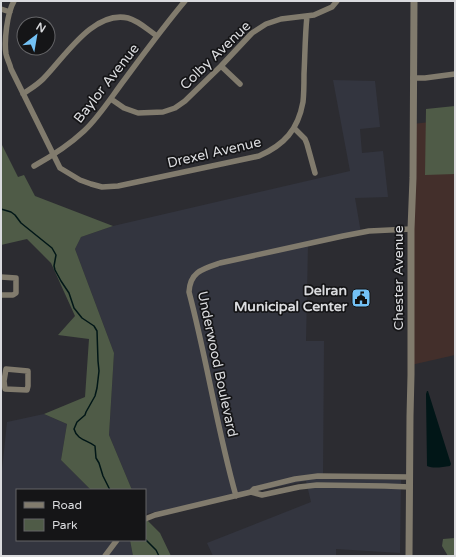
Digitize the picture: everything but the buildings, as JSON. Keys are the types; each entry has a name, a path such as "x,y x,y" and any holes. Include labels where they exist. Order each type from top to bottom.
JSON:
{"street":[{"name":"Drexel Avenue","path":"14,1 6,32 6,53 11,69 60,168 80,180 102,187 118,186 259,156 278,146 290,134 300,115 303,101 305,31 307,16"},
{"name":"Baylor Avenue","path":"34,166 71,143 85,130 111,99 157,36 185,1"},
{"name":"Colby Avenue","path":"111,99 124,108 138,113 162,112 175,108 185,101 221,66 252,33 266,24 281,19 314,15 332,7 337,1"},
{"name":"Chester Avenue","path":"409,556 414,1"},
{"path":"1,9 10,12"},
{"path":"23,94 42,80 84,34 101,22 111,18 131,19 146,27 157,36"},
{"path":"221,66 240,84"},
{"path":"413,78 455,74"},
{"path":"294,128 305,139 315,173"},
{"name":"Underwood Boulevard","path":"236,496 229,472 189,292 191,280 200,270 220,263 370,231 411,229"},
{"path":"1,277 16,278 16,292 13,295 1,295"},
{"path":"6,369 28,371 27,390 5,389 3,381 6,369"},
{"path":"146,519 155,515 251,492 254,489 294,479 318,476 410,477"},
{"path":"251,492 262,495 299,487 317,485 410,487"},
{"path":"105,556 116,541"}],"shaded area":[{"path":"333,80 375,81 380,127 360,129 362,153 383,151 388,197 355,198 361,233 308,245 306,341 324,341 323,479 401,480 400,553 336,549 336,556 213,556 207,543 311,502 306,481 146,514 146,489 132,489 109,435 114,353 75,249 81,237 113,226 350,171"},
{"path":"455,119 455,355 411,365 413,124"},
{"path":"427,391 451,464 450,466 435,468 427,466"},
{"path":"44,414 67,424 61,460 90,489 16,489 16,541 130,541 133,556 1,556 1,480 7,422"}],"green space":[{"path":"455,106 455,174 425,175 426,109"},
{"path":"1,143 18,177 24,175 35,196 113,226 81,237 75,249 114,353 109,435 132,489 90,489 61,460 67,424 44,414 85,397 89,339 58,335 75,316 51,263 27,239 1,245"},
{"path":"146,519 160,533 171,556 133,556 130,541 146,541"},
{"path":"455,538 455,556 448,556 442,546 443,539"}],"waterway":[{"path":"1,209 15,215 21,223 52,248 56,255 54,266 55,270 69,293 74,308 82,318 94,326 97,331 99,371 97,388 95,396 85,415 77,422 74,429 75,433 80,438 95,446 96,458 110,489"},
{"path":"146,540 156,550 159,556"}],"place":[{"name":"Delran Municipal Center","path":"361,298"}]}
